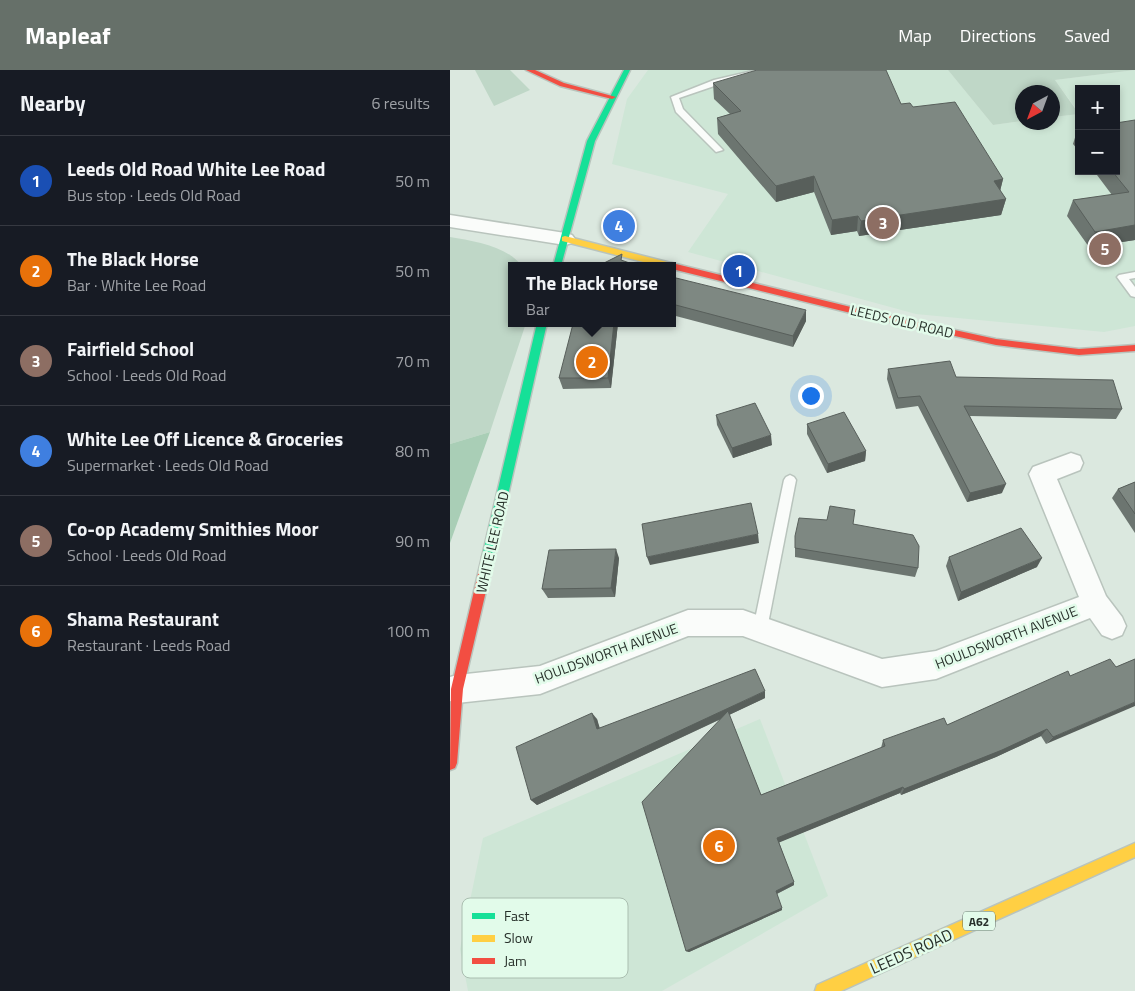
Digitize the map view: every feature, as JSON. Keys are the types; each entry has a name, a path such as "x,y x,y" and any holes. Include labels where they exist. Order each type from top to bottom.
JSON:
{"main road":[{"path":"530,70 532,73 562,85 612,97"},
{"path":"558,262 591,141 627,70"},
{"name":"LEEDS OLD ROAD","path":"565,240 656,262"},
{"name":"LEEDS OLD ROAD","path":"676,267 853,311 996,342 1079,352 1135,348"},
{"name":"WHITE LEE ROAD","path":"450,763 456,682 541,327"},
{"name":"LEEDS ROAD","path":"823,991 1135,850"}],"street":[{"path":"450,221 565,240"},
{"name":"HOULDSWORTH AVENUE","path":"1071,463 1042,474 1095,603 1112,626"},
{"name":"HOULDSWORTH AVENUE","path":"456,682 540,680 688,623 743,623 882,673 936,665 1095,603"}],"lane":[{"path":"720,150 679,110 675,97 717,82 766,70"},
{"path":"1135,275 1122,277 1135,294"},
{"path":"760,629 790,480"}],"shaded area":[{"path":"475,70 510,70 530,90 494,106"},
{"path":"648,70 948,70 993,125 1015,122 1015,130 1060,130 1060,116 1075,114 1075,175 1120,175 1120,85 1075,85 1075,108 1055,80 1135,70 1135,326 1104,332 916,314 688,252 728,194 612,164 627,99"},
{"path":"948,70 1135,70 1055,80 1059,85 1015,85 1015,122 993,125"},
{"path":"1060,87 1075,108 1075,114 1060,116"},
{"path":"450,237 499,249 519,262 508,262 508,327 525,327 490,432 450,444"},
{"path":"490,432 450,543 450,444"},
{"path":"760,719 828,896 662,991 468,991 466,978 628,978 628,898 471,898 483,838"},
{"path":"462,939 462,960 460,949"}],"building":[{"path":"757,70 886,70 901,104 910,103 913,107 955,102 1003,179 994,181 1006,199 861,221 858,216 832,220 814,176 776,186 717,118 741,111 713,83"},
{"path":"1135,120 1135,225 1095,232 1073,200 1129,192 1115,175 1120,175 1120,122"},
{"path":"622,254 621,260 627,262 606,262"},
{"path":"676,278 806,310 793,336 676,305"},
{"path":"572,327 614,327 608,378 559,378"},
{"path":"950,361 956,377 1113,380 1122,409 964,406 1006,484 970,493 920,396 898,398 888,369"},
{"path":"755,403 771,435 732,448 716,415"},
{"path":"844,412 866,451 828,464 807,424"},
{"path":"1135,482 1135,514 1118,489"},
{"path":"751,503 758,534 647,557 642,524"},
{"path":"830,506 855,510 853,524 913,535 919,546 918,568 795,548 795,536 799,518 827,520"},
{"path":"1021,528 1042,558 961,592 949,557"},
{"path":"616,549 611,588 542,589 549,550"},
{"path":"1110,659 1116,667 1135,659 1135,702 1053,737 1047,729 1002,750 904,789 903,787 777,838 794,882 776,891 782,908 686,951 642,802 728,711 761,795 885,746 883,740 944,718 947,725 1068,671 1070,676"},
{"path":"755,669 765,691 531,800 516,747 592,713 597,729"}],"traffic: fast":[{"path":"558,262 591,141 627,70"},
{"path":"488,557 541,327"}],"traffic: slow":[{"path":"565,239 655,262"},
{"path":"823,991 1135,850"}],"traffic: jam":[{"path":"529,70 562,85 612,97"},
{"path":"676,267 863,313 996,342 1079,352 1135,348"},
{"path":"450,763 457,689 488,557"}],"place":[{"name":"Fairfield School","path":"883,223"},
{"name":"White Lee Off Licence & Groceries","path":"619,226"},
{"name":"Co-op Academy Smithies Moor","path":"1105,249"},
{"name":"Leeds Old Road White Lee Road","path":"739,271"},
{"name":"The Black Horse","path":"592,362"},
{"name":"Shama Restaurant","path":"719,846"}]}
